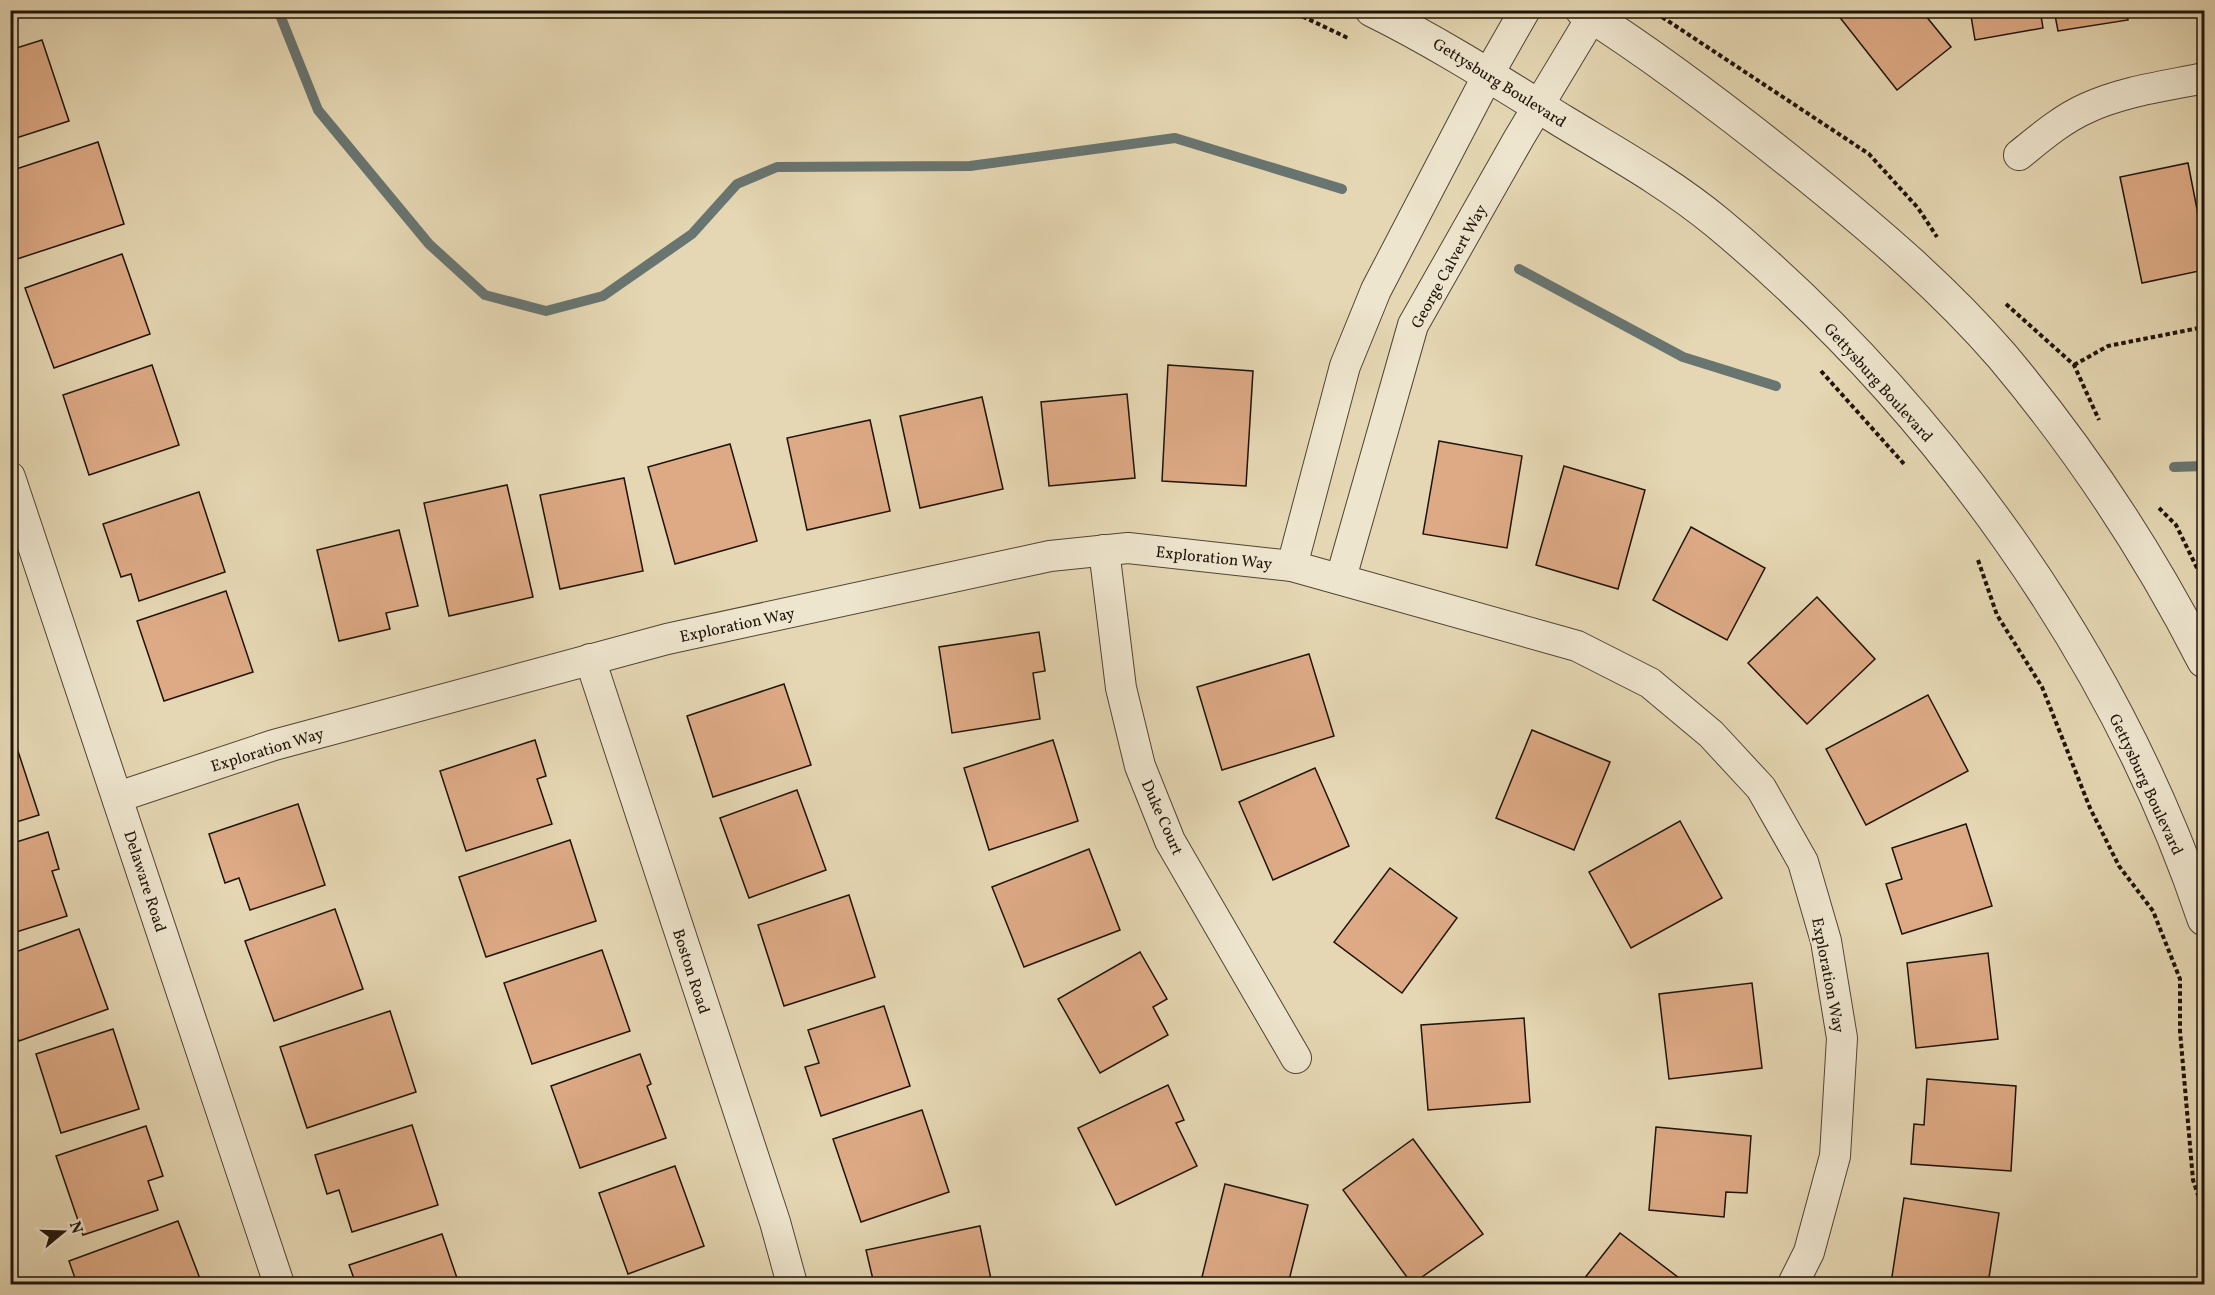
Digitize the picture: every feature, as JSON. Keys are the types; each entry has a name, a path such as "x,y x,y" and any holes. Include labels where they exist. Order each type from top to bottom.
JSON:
{"street":[{"name":"Gettysburg Boulevard","path":"1372,10 1427,37 1658,179 1715,221 1778,275 1902,404 1967,483 2022,559 2120,721 2164,813 2205,919"},
{"path":"1292,566 1345,366 1376,290 1488,75 1525,10"},
{"path":"1590,13 1710,98 1858,216 1934,283 2001,356 2065,436 2121,518 2172,599 2205,661"},
{"name":"George Calvert Way","path":"1341,578 1413,325 1590,13"},
{"path":"2019,155 2062,122 2110,98 2205,78"},
{"name":"Delaware Road","path":"10,477 279,1284"},
{"name":"Exploration Way","path":"118,797 274,745 667,639 1027,561 1104,550 1128,548 1292,566 1577,646 1650,683 1711,734 1761,788 1803,862 1826,941 1842,1038 1834,1156 1809,1252 1792,1284"},
{"name":"Duke Court","path":"1104,550 1121,688 1140,766 1170,841 1296,1058"},
{"name":"Boston Road","path":"590,659 775,1222 792,1284"}],"path":[{"path":"1289,10 1361,44"},
{"path":"2074,365 2108,346 2205,327"},
{"path":"1817,368 1911,472"},
{"path":"1977,555 1997,615 2042,687 2090,808 2119,866 2153,911 2180,979 2180,1031 2193,1180 2205,1213"}],"building":[{"path":"10,10 30,10 31,12 10,19"},
{"path":"1834,10 1921,10 1951,47 1897,90"},
{"path":"1970,10 2040,10 2043,28 1975,40"},
{"path":"2054,10 2126,10 2128,20 2058,31"},
{"path":"2143,10 2182,10 2144,17"},
{"path":"42,40 69,121 10,140 10,50"},
{"path":"98,142 124,224 14,260 10,248 10,171"},
{"path":"2188,163 2204,245 2204,270 2142,283 2120,177"},
{"path":"122,254 150,334 54,368 25,288"},
{"path":"152,365 179,445 89,475 63,395"},
{"path":"1168,365 1253,371 1246,486 1162,481"},
{"path":"1127,394 1135,478 1049,486 1041,402"},
{"path":"982,397 1003,489 920,508 900,416"},
{"path":"870,420 890,511 807,530 787,438"},
{"path":"1439,441 1522,456 1507,548 1423,534"},
{"path":"730,444 757,541 675,564 648,467"},
{"path":"1564,466 1645,490 1618,589 1536,565"},
{"path":"624,478 643,571 560,589 540,495"},
{"path":"507,485 533,597 449,616 424,503"},
{"path":"199,492 225,572 139,601 131,574 121,577 103,524"},
{"path":"1691,527 1765,568 1727,640 1653,600"},
{"path":"399,530 418,606 386,613 390,629 339,641 317,550"},
{"path":"226,591 253,672 164,701 137,621"},
{"path":"1817,597 1875,659 1807,724 1748,663"},
{"path":"1039,632 1045,671 1033,673 1040,719 952,733 939,647"},
{"path":"1309,654 1334,736 1222,770 1197,687"},
{"path":"784,684 811,765 713,797 687,716"},
{"path":"1928,695 1968,771 1866,825 1826,749"},
{"path":"1532,730 1610,762 1574,850 1496,818"},
{"path":"13,736 39,815 10,824 10,737"},
{"path":"535,740 546,776 537,779 552,824 466,851 440,771"},
{"path":"1053,740 1078,821 989,850 964,768"},
{"path":"1315,768 1349,846 1273,880 1239,802"},
{"path":"797,790 826,870 749,898 720,818"},
{"path":"298,804 325,885 250,910 239,878 225,883 209,834"},
{"path":"1680,821 1722,898 1631,948 1589,872"},
{"path":"1966,824 1992,906 1902,934 1886,884 1902,879 1892,848"},
{"path":"48,832 59,869 52,871 67,916 10,934 10,844"},
{"path":"570,840 596,921 486,957 459,877"},
{"path":"1089,849 1120,930 1024,967 992,887"},
{"path":"1390,868 1457,918 1402,993 1334,942"},
{"path":"849,895 875,977 784,1006 758,925"},
{"path":"335,909 363,989 274,1021 245,941"},
{"path":"79,929 108,1009 19,1041 10,1017 10,954"},
{"path":"602,950 630,1031 532,1064 504,983"},
{"path":"1140,952 1167,999 1153,1007 1168,1035 1100,1073 1058,999"},
{"path":"1988,953 1998,1039 1916,1048 1907,963"},
{"path":"1752,983 1762,1068 1669,1079 1659,994"},
{"path":"884,1006 910,1086 821,1116 805,1067 819,1063 808,1030"},
{"path":"390,1011 416,1092 307,1128 280,1047"},
{"path":"1524,1018 1530,1102 1428,1110 1421,1025"},
{"path":"113,1029 139,1109 61,1133 36,1054"},
{"path":"640,1054 651,1084 647,1086 666,1138 580,1168 551,1086"},
{"path":"1927,1079 2016,1086 2011,1171 1911,1164 1914,1124 1924,1125"},
{"path":"1168,1085 1184,1120 1176,1123 1197,1166 1116,1205 1078,1128"},
{"path":"922,1110 949,1192 861,1222 833,1139"},
{"path":"412,1125 438,1205 352,1232 339,1190 327,1194 315,1155"},
{"path":"146,1126 163,1176 148,1181 158,1210 83,1235 56,1156"},
{"path":"1656,1127 1751,1136 1747,1193 1726,1192 1724,1217 1649,1210"},
{"path":"1413,1139 1483,1234 1412,1284 1343,1190"},
{"path":"675,1166 704,1246 628,1274 599,1193"},
{"path":"1225,1184 1308,1205 1288,1284 1230,1284 1202,1277"},
{"path":"1904,1198 1999,1213 1988,1284 1891,1283"},
{"path":"178,1221 202,1284 77,1284 69,1261"},
{"path":"980,1226 992,1284 874,1284 866,1250"},
{"path":"1620,1233 1687,1284 1580,1284"},
{"path":"442,1234 459,1284 356,1284 349,1265"}],"waterway":[{"path":"278,10 318,110 429,244 485,295 546,311 603,296 692,234 737,184 777,167 970,166 1175,138 1342,189"},
{"path":"1519,269 1683,357 1776,386"},
{"path":"2174,467 2204,466"}]}
